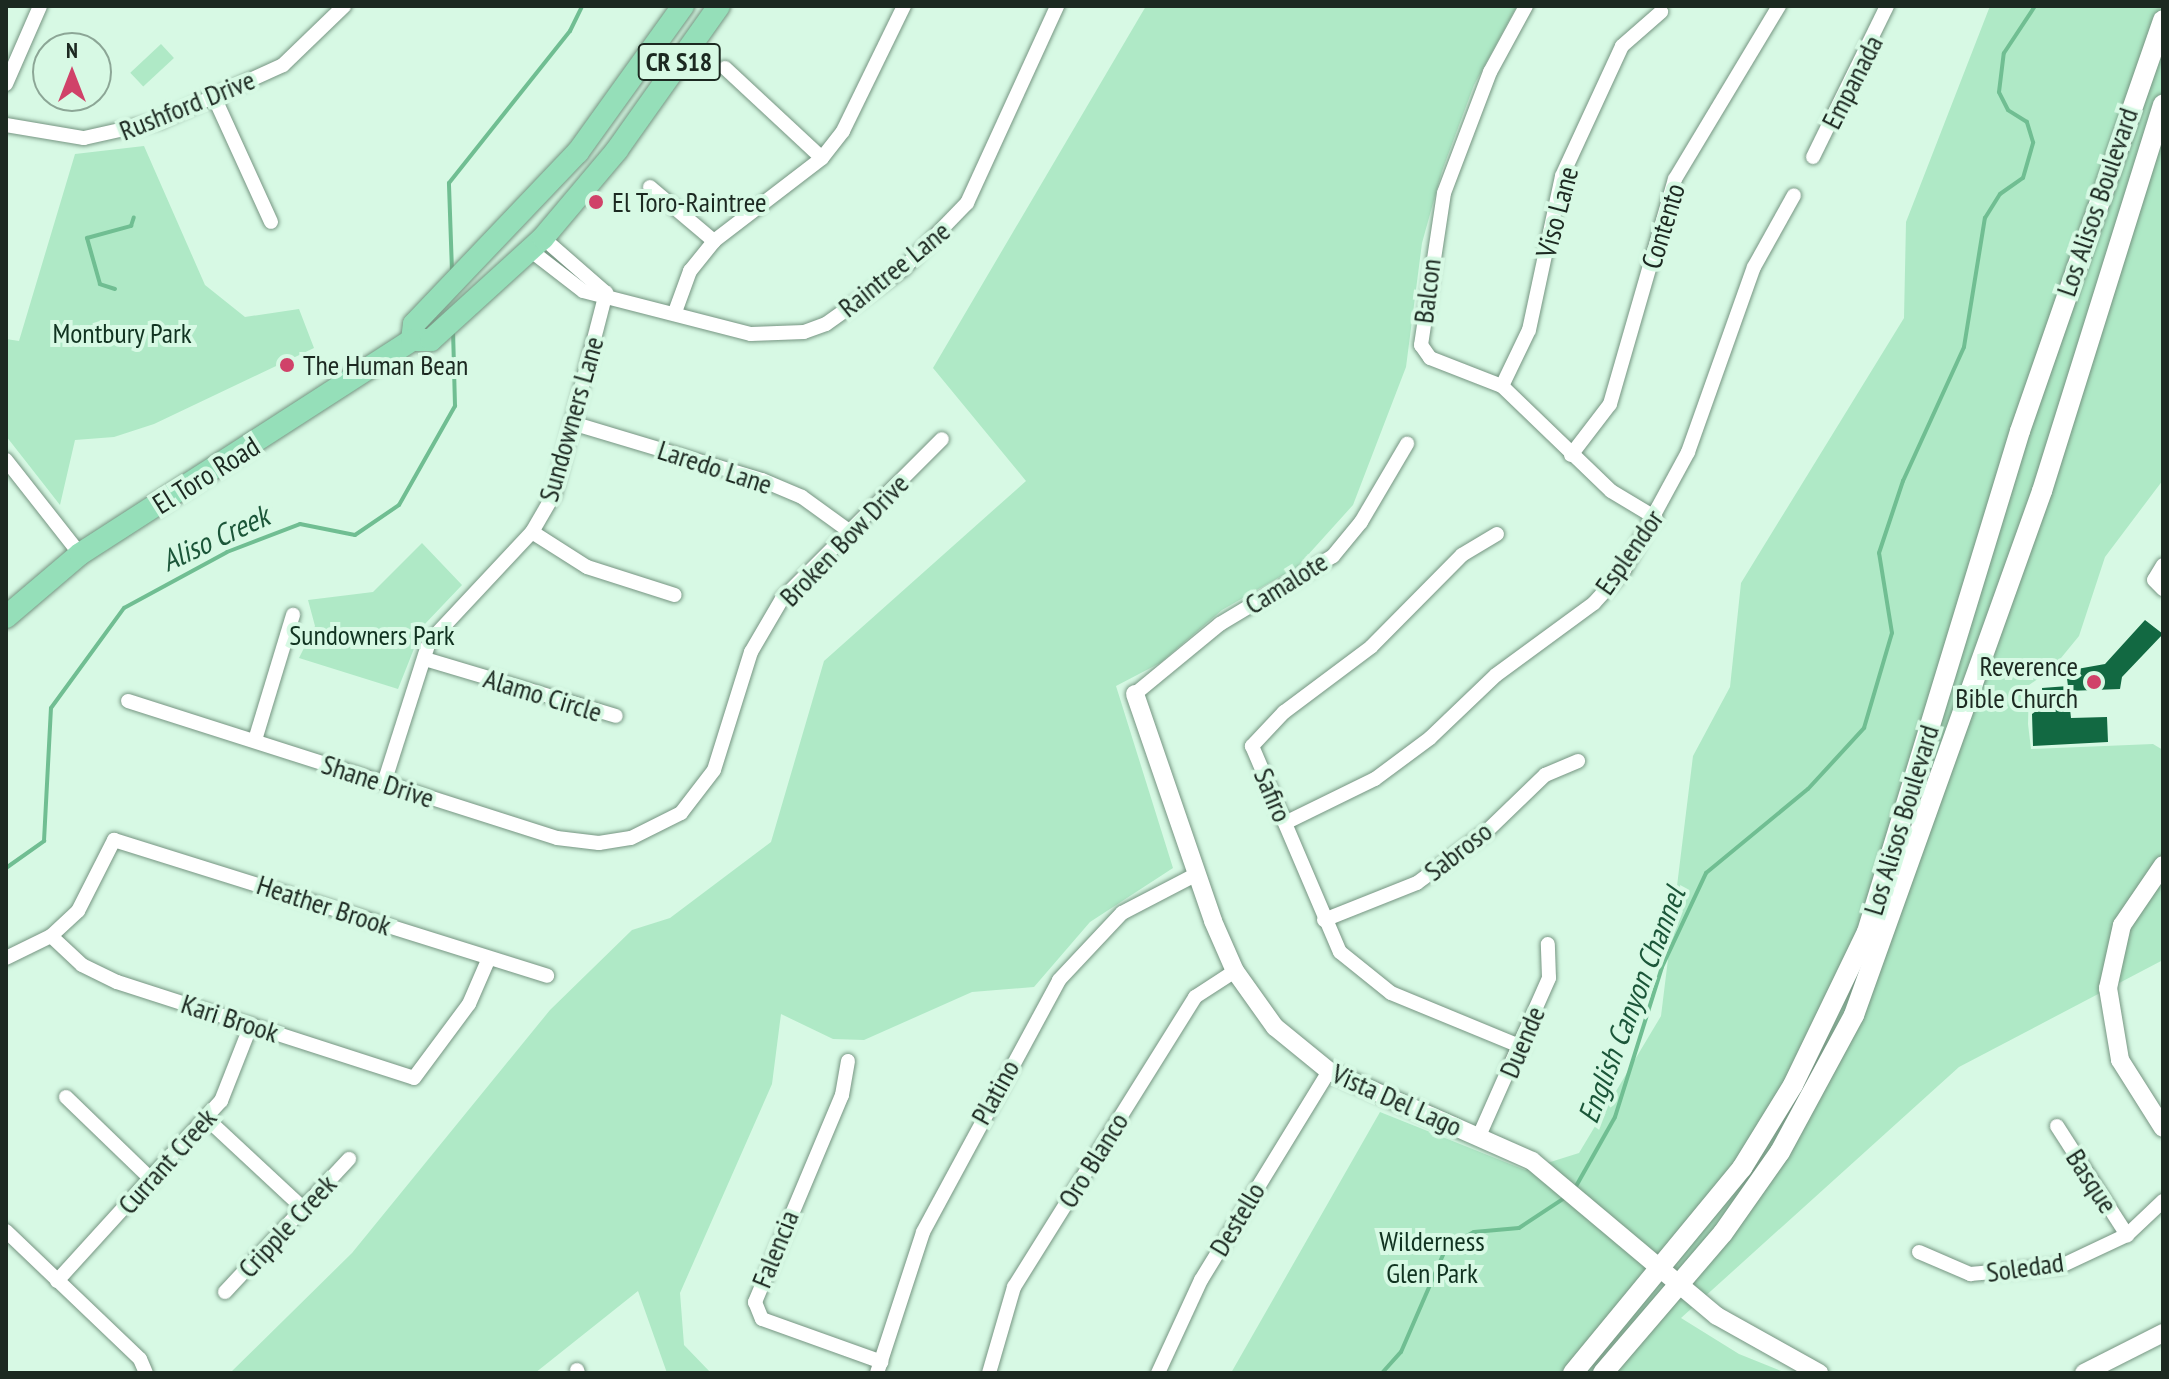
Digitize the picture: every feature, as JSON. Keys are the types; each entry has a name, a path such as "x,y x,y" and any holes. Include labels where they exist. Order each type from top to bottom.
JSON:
{"main road":[{"path":"421,340 414,324 478,261 578,152 683,6"},
{"name":"El Toro Road","path":"6,617 80,554 421,340 483,294 537,244 617,150 719,6"},
{"name":"Los Alisos Boulevard","path":"1573,1373 1742,1168 1793,1085 1867,932 2024,416 2163,20"},
{"name":"Los Alisos Boulevard","path":"1603,1373 1678,1284 1780,1152 1825,1075 1879,959 2042,491 2163,105"}],"street":[{"path":"6,84 40,6"},
{"name":"Rushford Drive","path":"6,125 39,134 107,137 215,99 283,65 344,6"},
{"path":"675,312 690,271 714,241 822,158 861,98 904,6"},
{"name":"Raintree Lane","path":"537,244 566,280 583,291 606,293 751,334 804,332 903,269 946,232 967,203 1057,6"},
{"name":"Balcon","path":"1526,6 1490,72 1444,193 1421,345 1430,358 1502,386 1571,455 1656,518"},
{"name":"Contento","path":"1571,455 1610,404 1675,179 1779,6"},
{"name":"Empanada","path":"1813,157 1887,6"},
{"name":"Viso Lane","path":"1502,386 1529,330 1562,176 1622,46 1661,12"},
{"path":"725,68 822,158"},
{"path":"215,99 271,222"},
{"path":"650,187 714,241"},
{"name":"Esplendor","path":"1285,823 1375,779 1430,738 1496,675 1594,603 1624,570 1656,518 1702,421 1754,267 1794,195"},
{"name":"Raintree Lane","path":"537,244 578,266 606,293"},
{"path":"566,280 578,266"},
{"name":"Sundowners Lane","path":"384,783 425,659 439,627 532,532 554,494 606,293"},
{"name":"Laredo Lane","path":"572,423 762,480 802,497 849,531"},
{"name":"Broken Bow Drive","path":"631,838 671,820 698,793 714,770 765,625 849,531 942,439"},
{"name":"Camalote","path":"1135,694 1220,624 1333,556 1361,522 1407,444"},
{"path":"6,460 80,554"},
{"path":"532,532 587,567 675,595"},
{"name":"Safiro","path":"1497,534 1462,555 1381,638 1284,712 1252,746 1340,952 1371,983 1522,1047"},
{"path":"2163,565 2154,580 2163,589"},
{"path":"255,740 293,615"},
{"name":"Alamo Circle","path":"425,659 616,716"},
{"name":"Vista Del Lago","path":"1135,694 1197,874 1235,971 1275,1027 1329,1071 1479,1136 1559,1181 1661,1270 1744,1336 1819,1373"},
{"name":"Shane Drive","path":"128,701 575,842 631,838"},
{"name":"Sabroso","path":"1324,920 1417,883 1487,831 1545,775 1578,761"},
{"name":"Heather Brook","path":"51,936 78,911 104,850 114,840 125,840 547,976"},
{"path":"2163,865 2122,925 2108,988 2120,1060 2163,1128"},
{"name":"Platino","path":"879,1367 928,1222 1059,980 1122,913 1197,874"},
{"path":"6,958 51,936"},
{"name":"Kari Brook","path":"51,936 100,975 408,1076 421,1075 469,1004 489,958"},
{"name":"Duende","path":"1479,1136 1522,1047 1549,978 1548,944"},
{"name":"Oro Blanco","path":"989,1373 1014,1287 1195,997 1235,971"},
{"name":"Currant Creek","path":"57,1281 207,1119 230,1083 251,1025"},
{"name":"Falencia","path":"848,1061 842,1095 755,1302 762,1319 879,1367"},
{"name":"Destello","path":"1158,1373 1201,1280 1329,1071"},
{"path":"66,1097 152,1180"},
{"path":"207,1119 304,1209"},
{"name":"Basque","path":"2057,1126 2127,1235"},
{"name":"Cripple Creek","path":"225,1292 349,1159"},
{"name":"Soledad","path":"1919,1252 1949,1270 2012,1275 2061,1266 2127,1235 2163,1201"},
{"path":"6,1231 147,1370"},
{"path":"2084,1373 2163,1333"}],"green space":[{"path":"1146,6 1517,6 1474,85 1442,171 1422,243 1406,367 1353,505 1297,567 1222,610 1160,663 1116,686 1173,868 1090,922 1034,987 972,992 864,1040 833,1039 781,1014 772,1084 680,1293 684,1345 711,1373 667,1373 638,1291 535,1373 230,1373 352,1253 550,1010 632,930 670,918 771,842 824,661 1026,481 933,368"},
{"name":"Wilderness Glen Park","path":"1990,6 2163,6 2163,480 2105,557 2079,636 2052,669 2029,685 2028,724 2031,749 2153,744 2163,750 2163,960 1959,1067 1681,1318 1739,1354 1786,1373 1231,1373 1380,1112 1525,1170 1579,1153 1661,1016 1693,756 1730,687 1741,583 1904,318 1906,222"},
{"path":"161,44 174,58 143,87 130,73"},
{"name":"Montbury Park","path":"144,146 205,285 245,317 299,309 314,348 154,424 114,437 75,440 60,505 6,436 6,339 19,341 75,154"},
{"name":"Sundowners Park","path":"422,543 462,585 423,626 398,689 299,658 315,626 308,600 373,592"}],"building":[{"name":"Reverence Bible Church","path":"2145,620 2163,634 2122,677 2120,689 2068,691 2071,718 2107,717 2108,742 2033,746 2032,714 2043,706 2042,688 2068,686 2066,671 2105,664"}],"waterway":[{"name":"Aliso Creek","path":"452,271 449,183 570,31 582,6"},
{"name":"English Canyon Channel","path":"1575,1188 1615,1117 1662,967 1706,873 1808,789 1864,728 1892,633 1879,553 1903,481 1964,347 1985,218 2000,194 2023,178 2033,142 2027,122 2008,110 1999,92 2004,53 2035,6"},
{"path":"115,289 100,284 87,238 131,226 134,217"},
{"name":"Aliso Creek","path":"6,868 44,841 51,708 124,608 227,552 300,524 355,535 399,505 455,406 453,332"},
{"name":"English Canyon Channel","path":"1382,1373 1401,1352 1446,1248 1474,1232 1519,1228 1566,1197"}],"place":[{"name":"El Toro-Raintree","path":"596,202"},
{"name":"The Human Bean","path":"287,365"},
{"name":"Reverence Bible Church","path":"2094,682"}]}
